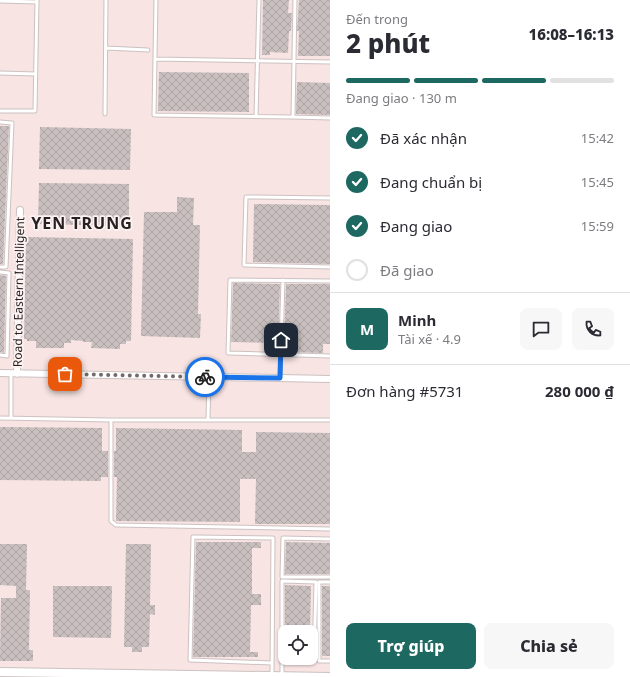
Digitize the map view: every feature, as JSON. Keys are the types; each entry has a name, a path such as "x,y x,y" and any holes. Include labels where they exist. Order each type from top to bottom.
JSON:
{"street":[{"name":"Road to Eastern Intelligent","path":"14,374 20,210"},
{"path":"0,373 330,379"},
{"path":"0,672 30,675 330,677"}],"lane":[{"path":"105,114 106,0"},
{"path":"156,0 154,115 330,118"},
{"path":"256,117 259,0"},
{"path":"293,117 295,0"},
{"path":"0,1 37,1 35,111 0,111"},
{"path":"106,48 148,50"},
{"path":"155,59 330,62"},
{"path":"0,74 36,74"},
{"path":"0,122 12,123 6,267 0,267"},
{"path":"330,198 246,197 244,266 330,267"},
{"path":"0,272 9,272 7,356 0,355"},
{"path":"330,281 230,280 228,353 330,356"},
{"path":"280,378 283,280"},
{"path":"11,418 14,374"},
{"path":"208,419 209,377"},
{"path":"0,418 111,420 330,420"},
{"path":"111,420 111,521 116,525 330,529"},
{"path":"272,663 190,660 192,537 274,538 272,676"},
{"path":"330,539 283,538 282,577 330,578"},
{"path":"282,581 316,582 314,659 282,659 282,581"},
{"path":"330,582 319,582 319,661 330,661"},
{"path":"282,665 282,676"}],"shaded area":[{"path":"0,0 330,0 330,677 0,677"}],"building":[{"path":"263,0 289,0 288,13 292,13 288,53 270,52 270,55 262,55"},
{"path":"299,0 330,0 330,56 298,56 299,31 297,31"},
{"path":"159,72 249,73 249,112 158,111"},
{"path":"297,82 330,83 330,115 296,114"},
{"path":"0,126 9,126 3,264 0,264"},
{"path":"40,127 131,129 130,170 39,169"},
{"path":"39,183 129,184 129,226 38,224"},
{"path":"177,197 194,198 193,225 200,225 198,314 201,314 200,338 141,336 144,212 177,212"},
{"path":"254,204 330,205 330,264 253,262"},
{"path":"26,237 133,239 131,341 126,341 126,344 120,344 120,349 91,348 92,342 71,340 71,343 64,343 64,348 36,348 36,341 27,341 27,339 24,339"},
{"path":"0,275 6,276 4,353 0,352"},
{"path":"233,283 280,284 278,343 231,342"},
{"path":"286,284 330,284 330,344 323,344 323,353 290,352 290,343 284,343"},
{"path":"0,427 102,428 102,451 108,451 108,477 101,477 101,481 0,480"},
{"path":"116,428 242,430 242,452 256,452 256,432 330,433 330,524 255,524 256,479 240,479 240,522 116,521 117,477 114,477 114,451 116,451"},
{"path":"196,542 261,542 261,548 252,548 252,594 261,594 261,605 251,605 250,652 258,652 258,657 193,657"},
{"path":"286,542 330,543 330,574 285,574"},
{"path":"0,544 27,544 26,590 30,590 29,650 33,650 33,661 0,661 1,598 16,598 16,586 0,585"},
{"path":"126,544 151,544 150,605 155,605 155,615 150,614 149,647 142,647 142,652 132,652 132,647 124,647"},
{"path":"285,585 311,586 310,625 285,625"},
{"path":"53,586 112,586 111,638 53,637"},
{"path":"322,586 330,586 330,656 322,656"}],"way so far":[{"path":"65,374 205,377"}],"district":[{"name":"YEN TRUNG","path":"82,223"}],"route":[{"path":"205,377 280,378 281,340"}]}
